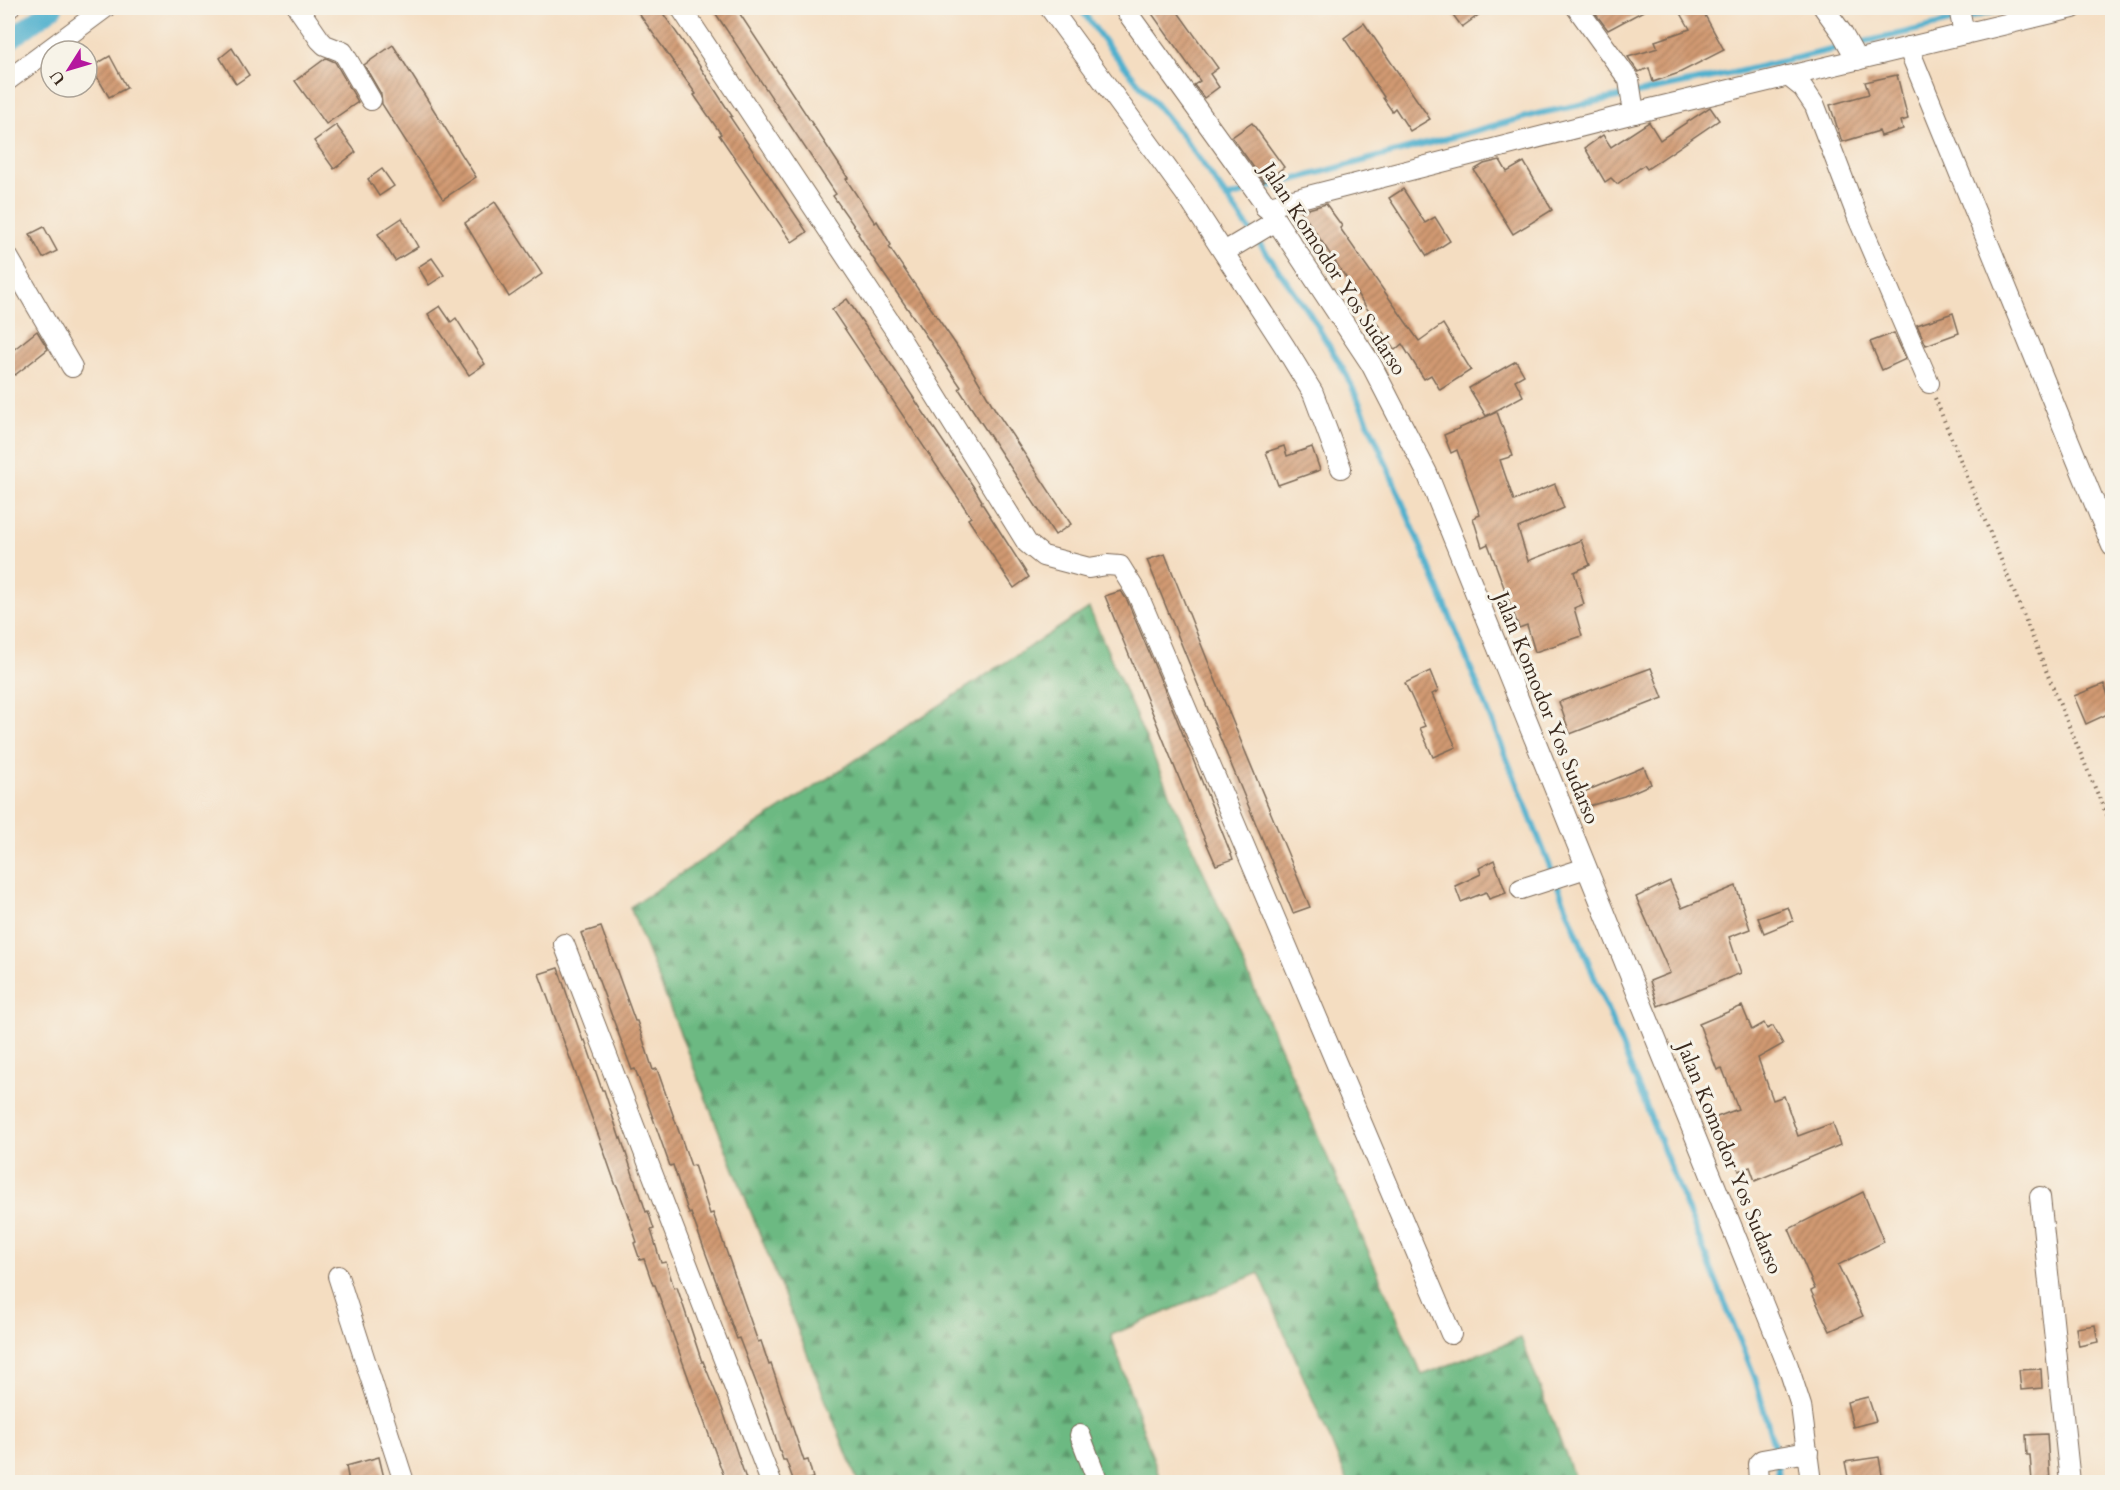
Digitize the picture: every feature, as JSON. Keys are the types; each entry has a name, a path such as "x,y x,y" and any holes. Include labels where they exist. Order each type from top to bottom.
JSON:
{"street":[{"path":"8,80 105,8"},
{"path":"298,8 325,45 343,52 371,100"},
{"path":"681,8 895,330 1027,543 1043,556 1089,568 1107,565 1120,566 1127,575 1143,606 1450,1334"},
{"path":"1050,8 1185,193 1229,249 1313,393 1341,468"},
{"name":"Jalan Komodor Yos Sudarso","path":"1124,8 1246,177 1266,213 1371,364 1427,473 1788,1366 1801,1406 1800,1454 1811,1482"},
{"path":"1577,8 1629,80 1634,109"},
{"path":"1824,8 1856,57"},
{"path":"1229,249 1266,213 1634,109 1788,76 1856,57 1908,47 1961,20 2073,8"},
{"path":"1908,47 2112,546"},
{"path":"1788,76 1803,88 1815,106 1858,218 1929,383"},
{"path":"8,257 72,367"},
{"path":"1521,890 1586,868"},
{"path":"564,944 771,1482"},
{"path":"2040,1197 2070,1482"},
{"path":"338,1276 404,1482"},
{"path":"1080,1435 1098,1482"},
{"path":"1759,1482 1758,1464 1765,1460 1800,1454"}],"path":[{"path":"1929,383 2112,828"}],"green space":[{"path":"1089,608 1422,1375 1521,1338 1576,1482 1348,1482 1259,1273 1111,1335 1161,1482 858,1482 630,907"}],"building":[{"path":"635,8 662,8 662,12 807,232 792,242 719,135 721,134 694,95 696,94"},
{"path":"712,8 736,8 875,223 877,221 891,245 889,247 963,355 996,411 1071,524 1055,535 959,389 961,387 833,196 836,194"},
{"path":"1148,8 1175,8 1218,68 1210,74 1219,87 1204,98 1194,85 1200,81"},
{"path":"1448,8 1488,8 1462,27"},
{"path":"1591,8 1649,8 1608,30"},
{"path":"1678,8 1701,8 1724,50 1679,73 1653,82 1649,68 1638,72 1628,57 1658,48 1655,41 1690,29"},
{"path":"1364,23 1430,119 1410,131 1395,108 1392,111 1344,38"},
{"path":"393,45 476,177 443,199 382,104 381,94 364,65"},
{"path":"232,48 249,75 236,84 220,58"},
{"path":"110,56 127,88 109,97 99,80 99,62"},
{"path":"326,58 335,62 358,102 326,124 295,81"},
{"path":"1897,75 1908,119 1901,121 1903,129 1881,136 1879,131 1842,142 1830,105 1869,94 1865,82"},
{"path":"1710,107 1719,120 1647,169 1644,165 1617,184 1611,178 1605,182 1585,148 1603,135 1611,147 1649,122 1660,140"},
{"path":"1252,123 1284,167 1264,182 1232,137"},
{"path":"336,125 356,152 334,169 314,141"},
{"path":"1500,160 1507,172 1524,162 1552,210 1513,234 1474,170 1484,164"},
{"path":"382,169 394,186 379,196 368,179"},
{"path":"1403,189 1425,223 1435,217 1450,241 1427,256 1389,198"},
{"path":"495,202 542,274 509,297 465,223"},
{"path":"1326,204 1342,226 1340,228 1419,341 1443,324 1471,370 1440,390 1431,375 1424,379 1402,344 1395,350 1301,211"},
{"path":"402,218 418,247 395,261 378,234"},
{"path":"44,227 57,251 43,258 30,234"},
{"path":"432,258 444,275 429,285 418,267"},
{"path":"847,299 973,486 1029,577 1014,588 968,519 971,517 832,310"},
{"path":"440,306 451,322 456,318 485,364 469,375 428,314"},
{"path":"1953,313 1959,333 1926,345 1917,325"},
{"path":"37,331 48,349 15,375 8,366 8,354"},
{"path":"1894,333 1906,359 1882,370 1870,342"},
{"path":"1516,361 1524,375 1515,380 1523,396 1486,416 1469,388"},
{"path":"1497,412 1513,456 1500,460 1514,501 1555,484 1564,508 1518,528 1528,561 1581,540 1590,565 1574,572 1584,604 1574,608 1582,636 1535,652 1527,625 1519,628 1488,544 1482,547 1473,518 1480,515 1457,450 1451,453 1444,435"},
{"path":"1284,446 1287,456 1312,447 1320,470 1278,485 1266,452"},
{"path":"1165,554 1310,907 1293,913 1198,685 1147,560"},
{"path":"1121,591 1127,600 1174,712 1233,859 1216,865 1190,805 1105,596"},
{"path":"1651,668 1663,698 1570,734 1559,702"},
{"path":"1430,671 1438,691 1432,694 1456,747 1433,757 1420,728 1425,726 1405,683"},
{"path":"2104,684 2112,712 2086,724 2074,696"},
{"path":"1644,767 1651,784 1624,796 1585,807 1579,794"},
{"path":"1494,860 1506,893 1489,899 1486,892 1461,902 1455,886 1481,874 1479,868"},
{"path":"1670,881 1682,908 1736,886 1750,929 1729,937 1741,973 1658,1006 1650,981 1670,973 1636,897"},
{"path":"1788,907 1793,921 1764,933 1758,918"},
{"path":"601,927 653,1070 657,1069 691,1166 694,1165 710,1214 713,1213 758,1342 761,1341 769,1365 771,1364 804,1461 808,1460 813,1478 794,1482 786,1460 783,1460 767,1411 739,1338 737,1339 691,1213 689,1214 673,1165 670,1166 635,1069 632,1070 581,933"},
{"path":"558,968 583,1041 585,1040 602,1090 604,1090 646,1212 648,1211 661,1263 666,1262 674,1288 677,1287 702,1362 722,1408 747,1482 726,1482 655,1285 653,1285 644,1259 640,1260 634,1243 637,1242 626,1210 539,974"},
{"path":"1742,1006 1752,1030 1764,1023 1767,1029 1773,1026 1783,1044 1758,1058 1773,1100 1784,1096 1798,1136 1833,1123 1840,1145 1755,1181 1750,1167 1739,1171 1735,1158 1729,1161 1714,1118 1738,1109 1722,1068 1717,1070 1699,1024"},
{"path":"1863,1192 1884,1242 1838,1265 1863,1316 1830,1331 1811,1291 1815,1289 1789,1229"},
{"path":"2095,1325 2098,1342 2079,1346 2076,1328"},
{"path":"2041,1369 2042,1388 2021,1390 2019,1370"},
{"path":"1868,1397 1876,1421 1853,1427 1847,1402"},
{"path":"2047,1434 2050,1482 2032,1482 2026,1435"},
{"path":"379,1457 385,1482 349,1482 346,1466"},
{"path":"1879,1457 1883,1481 1849,1482 1845,1462"}],"waterway":[{"path":"8,41 53,8"},
{"path":"1080,8 1107,45 1184,138 1310,314 1347,376 1446,607 1755,1378 1777,1457 1779,1482"},
{"path":"1226,198 1541,113 1733,73 2009,8"}]}
